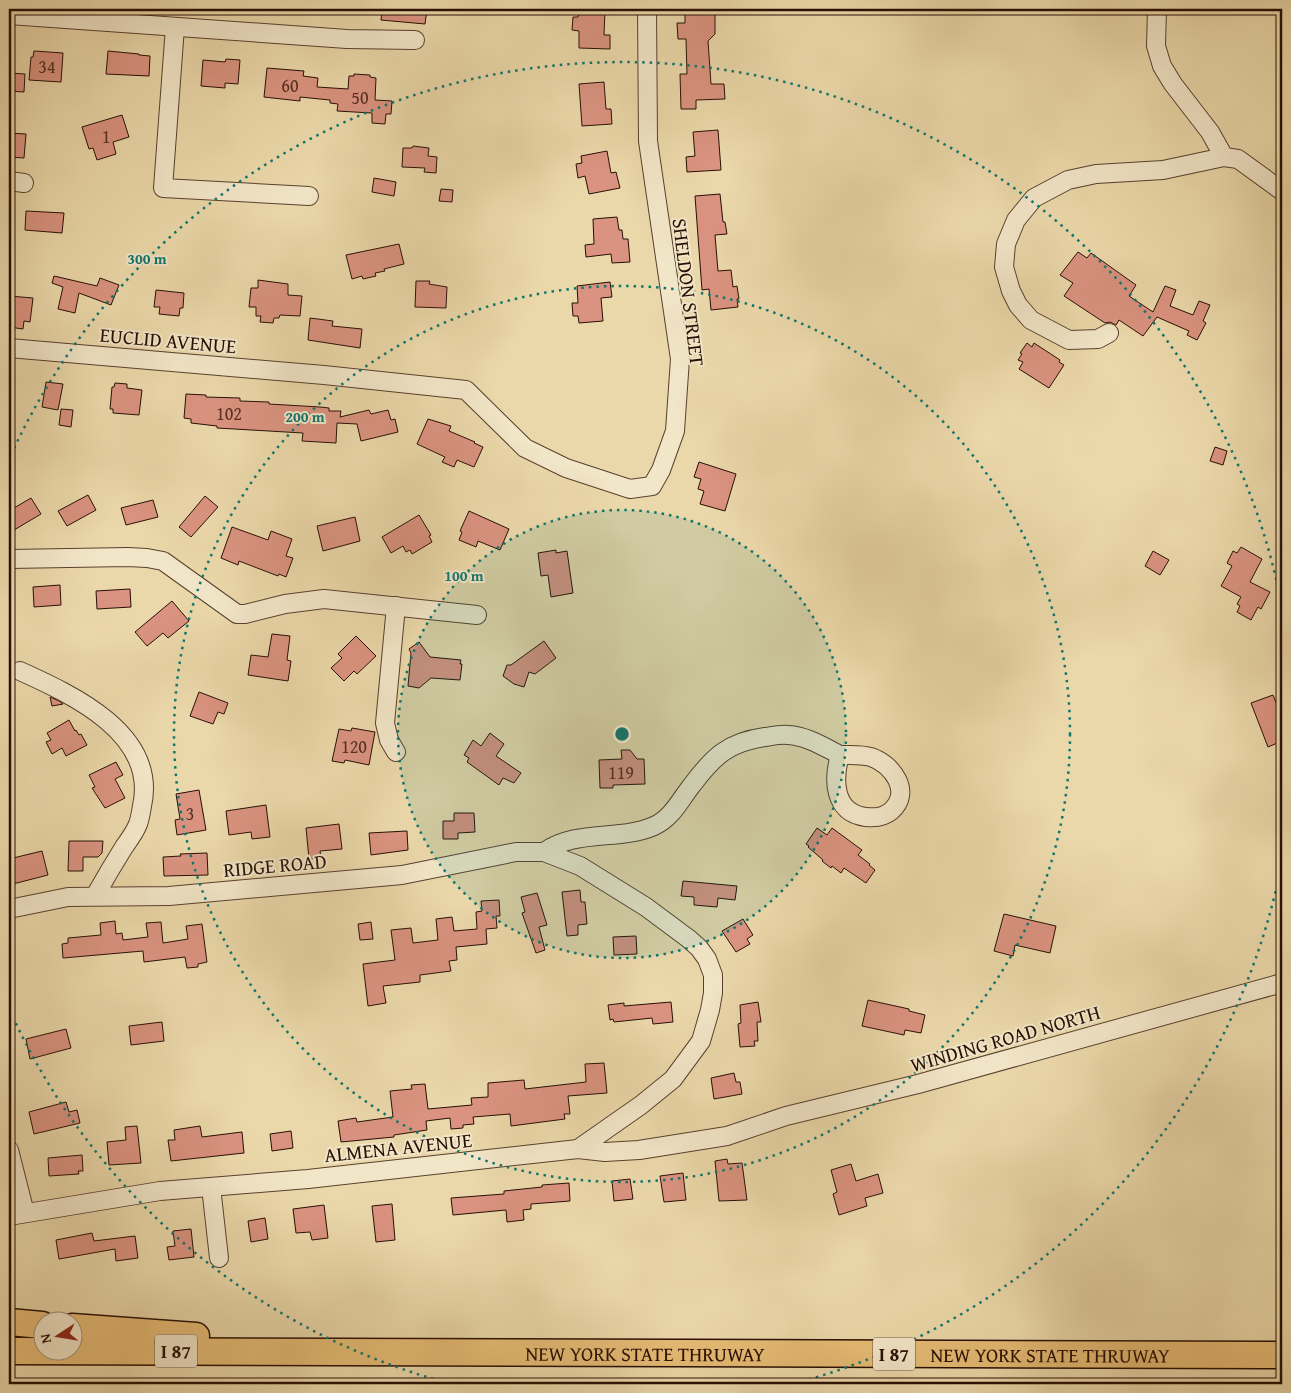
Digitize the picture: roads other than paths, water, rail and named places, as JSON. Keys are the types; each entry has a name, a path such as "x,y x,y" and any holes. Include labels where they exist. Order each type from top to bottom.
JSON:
{"highway":[{"path":"9,1322 32,1324"},
{"path":"82,1328 201,1336 343,1352"},
{"name":"NEW YORK STATE THRUWAY","path":"9,1351 1282,1354"}],"street":[{"name":"SHELDON STREET","path":"324,375 466,390 525,448 566,468 630,489 652,486 661,470 675,431 680,359 648,141 647,9"},
{"path":"1157,9 1156,46 1162,66 1173,84 1210,132 1224,157"},
{"path":"9,15 98,15 175,27 347,40 415,40"},
{"path":"175,27 163,188 309,196"},
{"path":"1110,334 1098,339 1070,340 1031,320 1018,305 1011,291 1004,267 1006,244 1016,220 1034,198 1068,180 1096,174 1162,170 1224,157 1238,159 1282,191"},
{"name":"EUCLID AVENUE","path":"9,348 324,375"},
{"path":"9,559 147,558 163,561 237,614 284,604 324,599 477,615"},
{"path":"396,606 385,723 396,752"},
{"path":"20,671 70,694 112,724 135,752 143,776 144,795 138,824 94,896"},
{"path":"544,852 555,844 600,835 631,832 653,826 670,816 708,764 725,749 752,739 787,734 814,742 840,755"},
{"name":"RIDGE ROAD","path":"9,909 68,897 168,896 393,876 516,852 544,852"},
{"path":"544,852 580,866 646,907 699,948 707,959 713,975 713,993 710,1010 701,1041 673,1079 578,1149"},
{"name":"WINDING ROAD NORTH","path":"738,1133 786,1116 918,1084 1282,983"},
{"name":"ALMENA AVENUE","path":"17,1215 160,1191 308,1178 578,1149 605,1152 639,1150 738,1133"},
{"path":"9,1150 17,1215"},
{"path":"211,1187 220,1258"}]}
